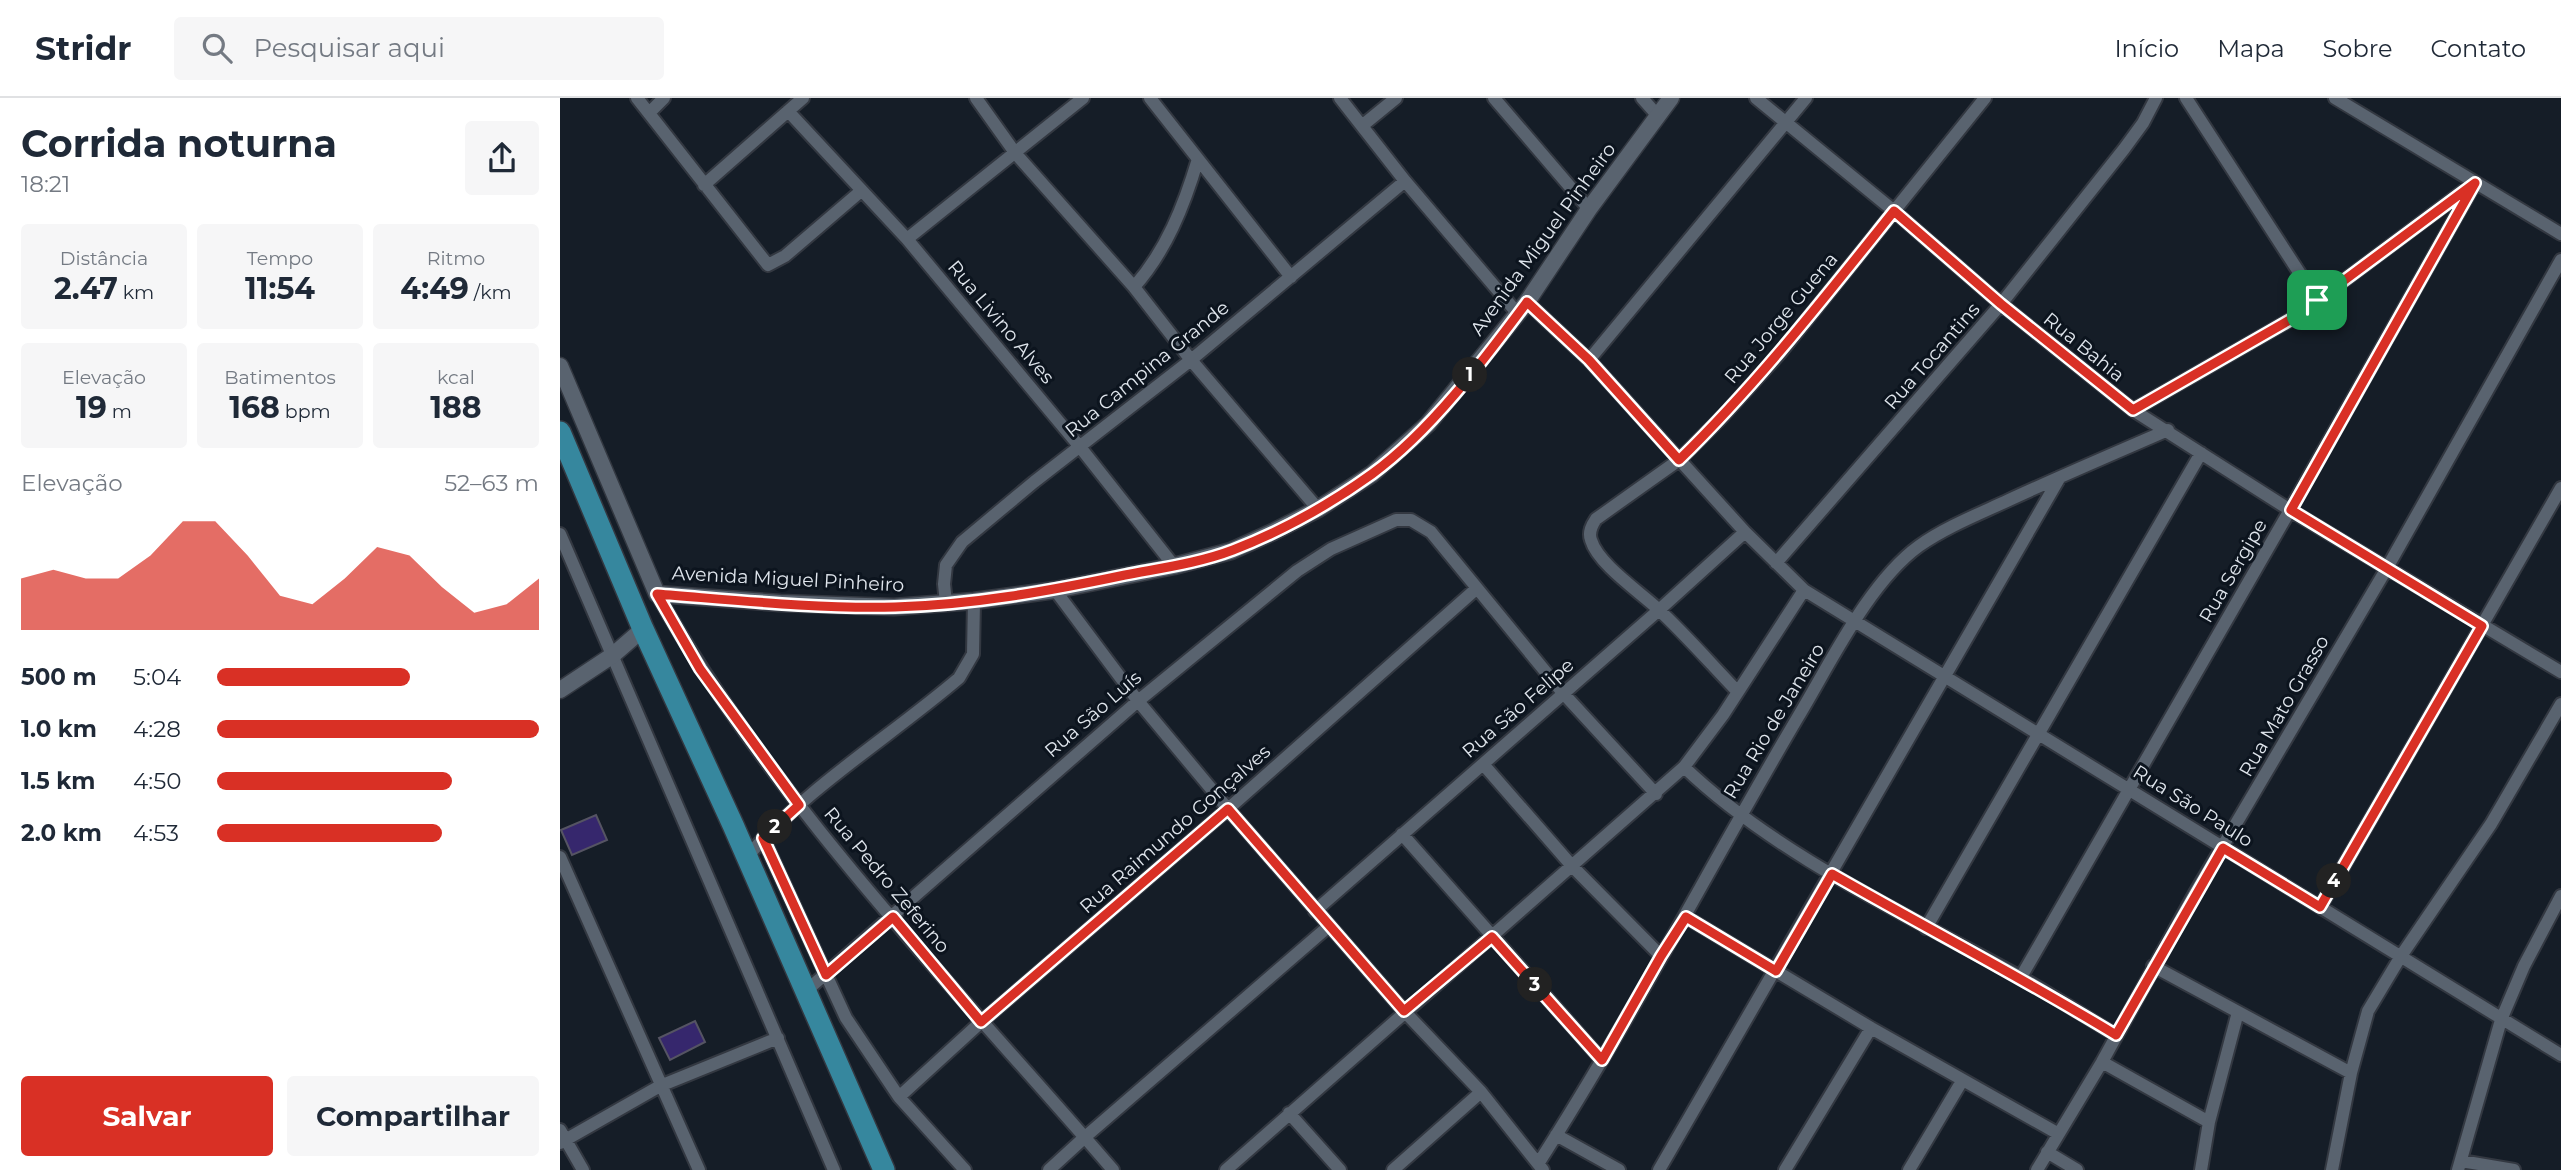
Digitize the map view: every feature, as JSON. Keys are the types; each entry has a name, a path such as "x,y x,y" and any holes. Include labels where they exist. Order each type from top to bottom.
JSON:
{"highway":[{"path":"560,432 643,629 747,857 884,1170"}],"street":[{"path":"637,98 768,265 785,256 862,191"},
{"path":"650,112 664,98"},
{"path":"704,185 803,98"},
{"path":"976,98 1016,154 1134,287 1191,360 1318,509"},
{"path":"907,239 1083,98"},
{"path":"1150,98 1291,277"},
{"name":"Rua São Paulo","path":"1340,98 1405,181 1522,308 1589,360 1745,532 1804,590 2561,1055"},
{"path":"1363,125 1396,98"},
{"path":"1494,98 1589,209"},
{"path":"1642,98 1658,116"},
{"name":"Avenida Miguel Pinheiro","path":"560,366 657,594 780,603 894,607 974,601 1055,590 1174,566 1231,551 1318,509 1372,474 1428,424 1522,308 1589,209 1671,98"},
{"name":"Rua Bahia","path":"1756,98 1894,211 2001,304 2133,410 2291,510 2561,672"},
{"path":"1589,360 1805,98"},
{"name":"Rua Jorge Guena","path":"1659,610 1610,566 1591,540 1590,532 1595,519 1679,460 1723,416 1780,354 1985,98"},
{"path":"2186,98 2317,300"},
{"path":"2335,98 2561,234"},
{"name":"Rua Tocantins","path":"1776,563 2001,304 2124,149 2154,100"},
{"name":"Rua Livino Alves","path":"788,111 907,239 1080,447 1174,566"},
{"path":"1134,287 1153,266 1163,249 1198,159"},
{"name":"Rua Campina Grande","path":"946,603 946,565 953,552 998,512 1191,360 1405,181"},
{"path":"2133,410 2295,317 2475,183"},
{"name":"Rua Sergipe","path":"2021,977 2291,510 2475,183"},
{"name":"Rua Mato Grasso","path":"2037,1170 2387,568 2561,260"},
{"name":"Rua Rio de Janeiro","path":"1540,1167 1556,1135 1686,917 1740,816 1856,620 1885,580 1919,546 1979,514 2168,430"},
{"path":"1926,928 2201,453"},
{"path":"1659,1170 2060,477"},
{"path":"2320,907 2561,488"},
{"name":"Rua São Luís","path":"806,991 1138,701 1259,600 1331,549 1388,523 1411,520 1431,532 1476,589"},
{"name":"Rua São Felipe","path":"1315,911 1745,532"},
{"path":"560,534 834,1170"},
{"path":"1476,589 1563,693 1656,794"},
{"name":"Rua Raimundo Gonçalves","path":"899,1097 981,1022 1228,809 1476,589"},
{"path":"1055,590 1138,701 1228,809 1404,1011 1480,1092 1540,1167"},
{"path":"1226,1170 1684,767 1707,738 1804,590"},
{"path":"631,597 657,594"},
{"name":"Rua Pedro Zeferino","path":"657,594 700,669 799,805 981,1022 1113,1170"},
{"path":"747,857 763,838 799,805 959,678 973,654 974,601"},
{"path":"1659,610 1737,691"},
{"path":"560,690 613,655 643,629"},
{"path":"2332,1170 2351,1073 2368,1011 2401,956 2491,824 2561,704"},
{"path":"1483,764 1572,866 1661,956"},
{"path":"1684,767 1740,816 1832,874 1926,928 2021,977 2116,1035"},
{"path":"1402,834 1602,1060"},
{"path":"763,838 846,1018 899,1097 965,1170"},
{"path":"560,857 699,1170"},
{"path":"2514,1170 2460,1165 2501,1020 2524,966 2561,896"},
{"path":"1686,917 1962,1081 2057,1133"},
{"path":"1049,1170 1329,926"},
{"path":"2154,966 2351,1073"},
{"path":"2201,1170 2209,1122 2238,1012"},
{"path":"1785,1170 1871,1028"},
{"path":"583,1170 562,1138 660,1086 778,1038"},
{"path":"2102,1062 2209,1122"},
{"path":"1909,1170 1962,1081"},
{"path":"1393,1170 1480,1092"},
{"path":"1289,1113 1340,1170"},
{"path":"1556,1135 1619,1170"},
{"path":"2047,1152 2077,1170"}],"building":[{"path":"596,815 607,840 572,855 561,830"},
{"path":"695,1021 705,1042 670,1060 659,1038"}],"route":[{"path":"2475,183 2291,510 2482,626 2320,907 2223,848 2116,1035 2021,977 1926,928 1832,874 1776,971 1686,917 1602,1060 1492,937 1404,1011 1228,809 981,1022 893,917 826,975 763,838 799,805 700,669 657,594 780,603 894,607 974,601 1055,590 1174,566 1231,551 1318,509 1372,474 1408,444 1452,396 1527,302 1589,360 1679,460 1780,354 1894,211 2001,304 2133,410 2295,317 2317,300 2475,183"}]}
